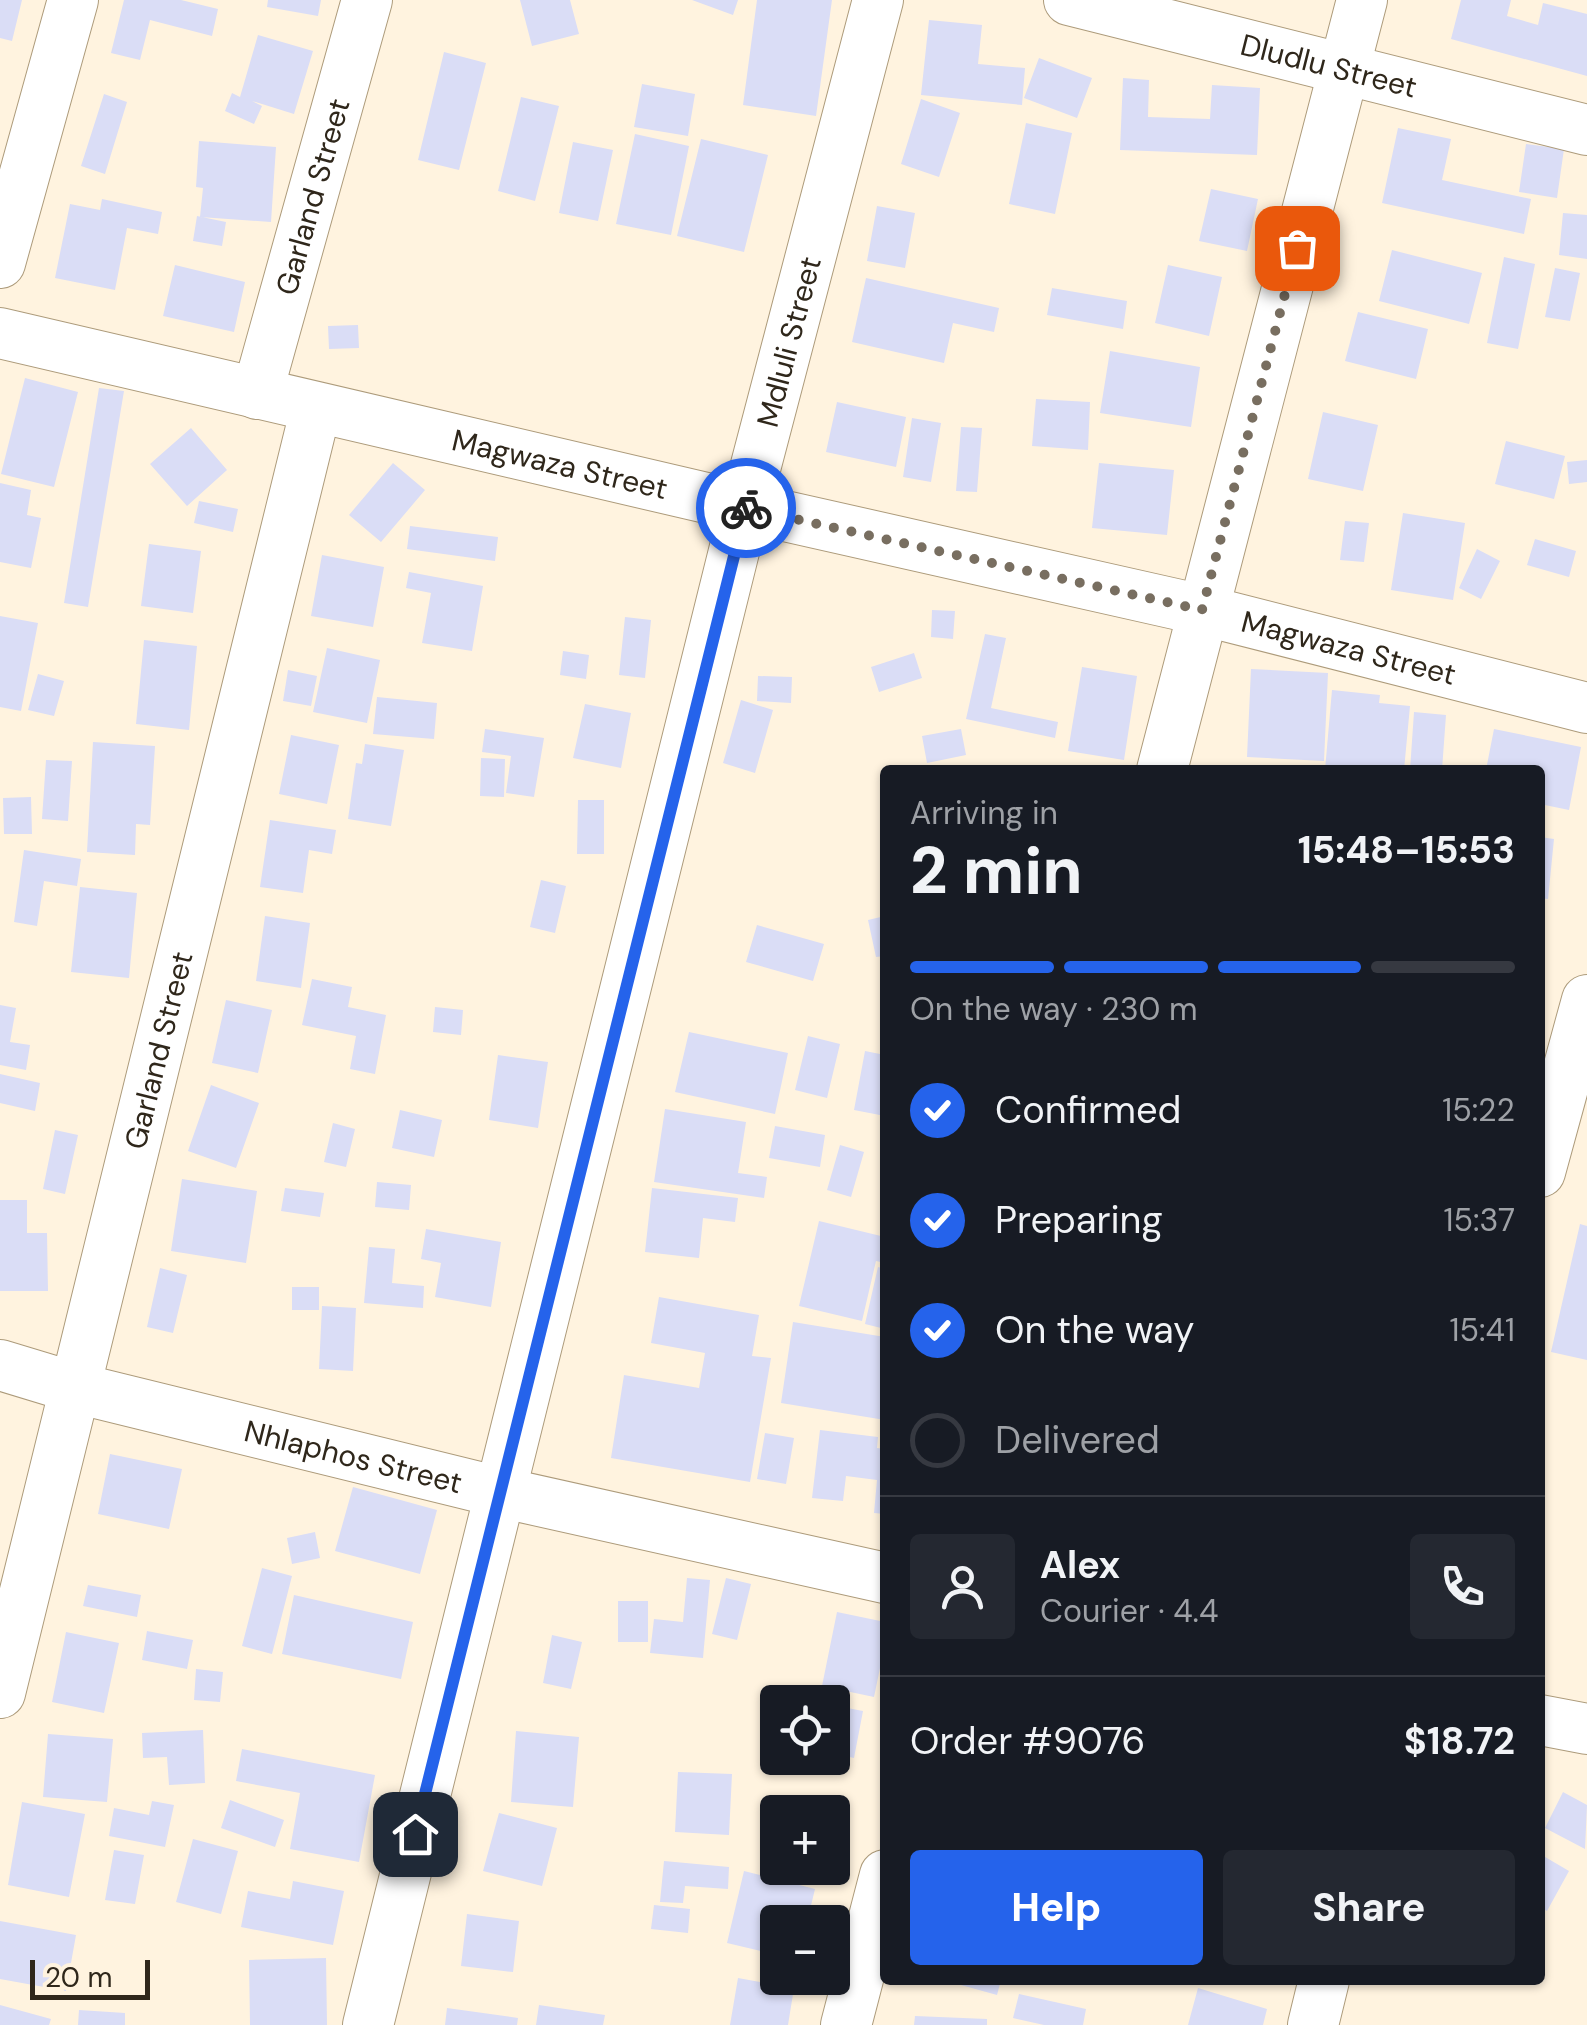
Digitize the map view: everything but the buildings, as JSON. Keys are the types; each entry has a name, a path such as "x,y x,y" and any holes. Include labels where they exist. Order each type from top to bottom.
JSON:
{"street":[{"path":"0,263 74,0"},
{"name":"Garland Street","path":"257,394 368,0"},
{"name":"Mdluli Street","path":"368,2025 745,507 878,0"},
{"name":"Dludlu Street","path":"1069,0 1587,130"},
{"path":"1163,765 1362,0"},
{"name":"Magwaza Street","path":"0,333 1202,610 1587,708"},
{"name":"Garland Street","path":"0,1693 316,408"},
{"path":"1545,1154 1587,1000"},
{"name":"Nhlaphos Street","path":"0,1365 76,1388 500,1492 880,1577"},
{"path":"1545,1721 1587,1730"},
{"path":"846,2025 880,1894"},
{"path":"1313,2025 1323,1985"}],"way so far":[{"path":"746,508 1202,610 1297,248"}],"route":[{"path":"415,1834 746,508"}]}
